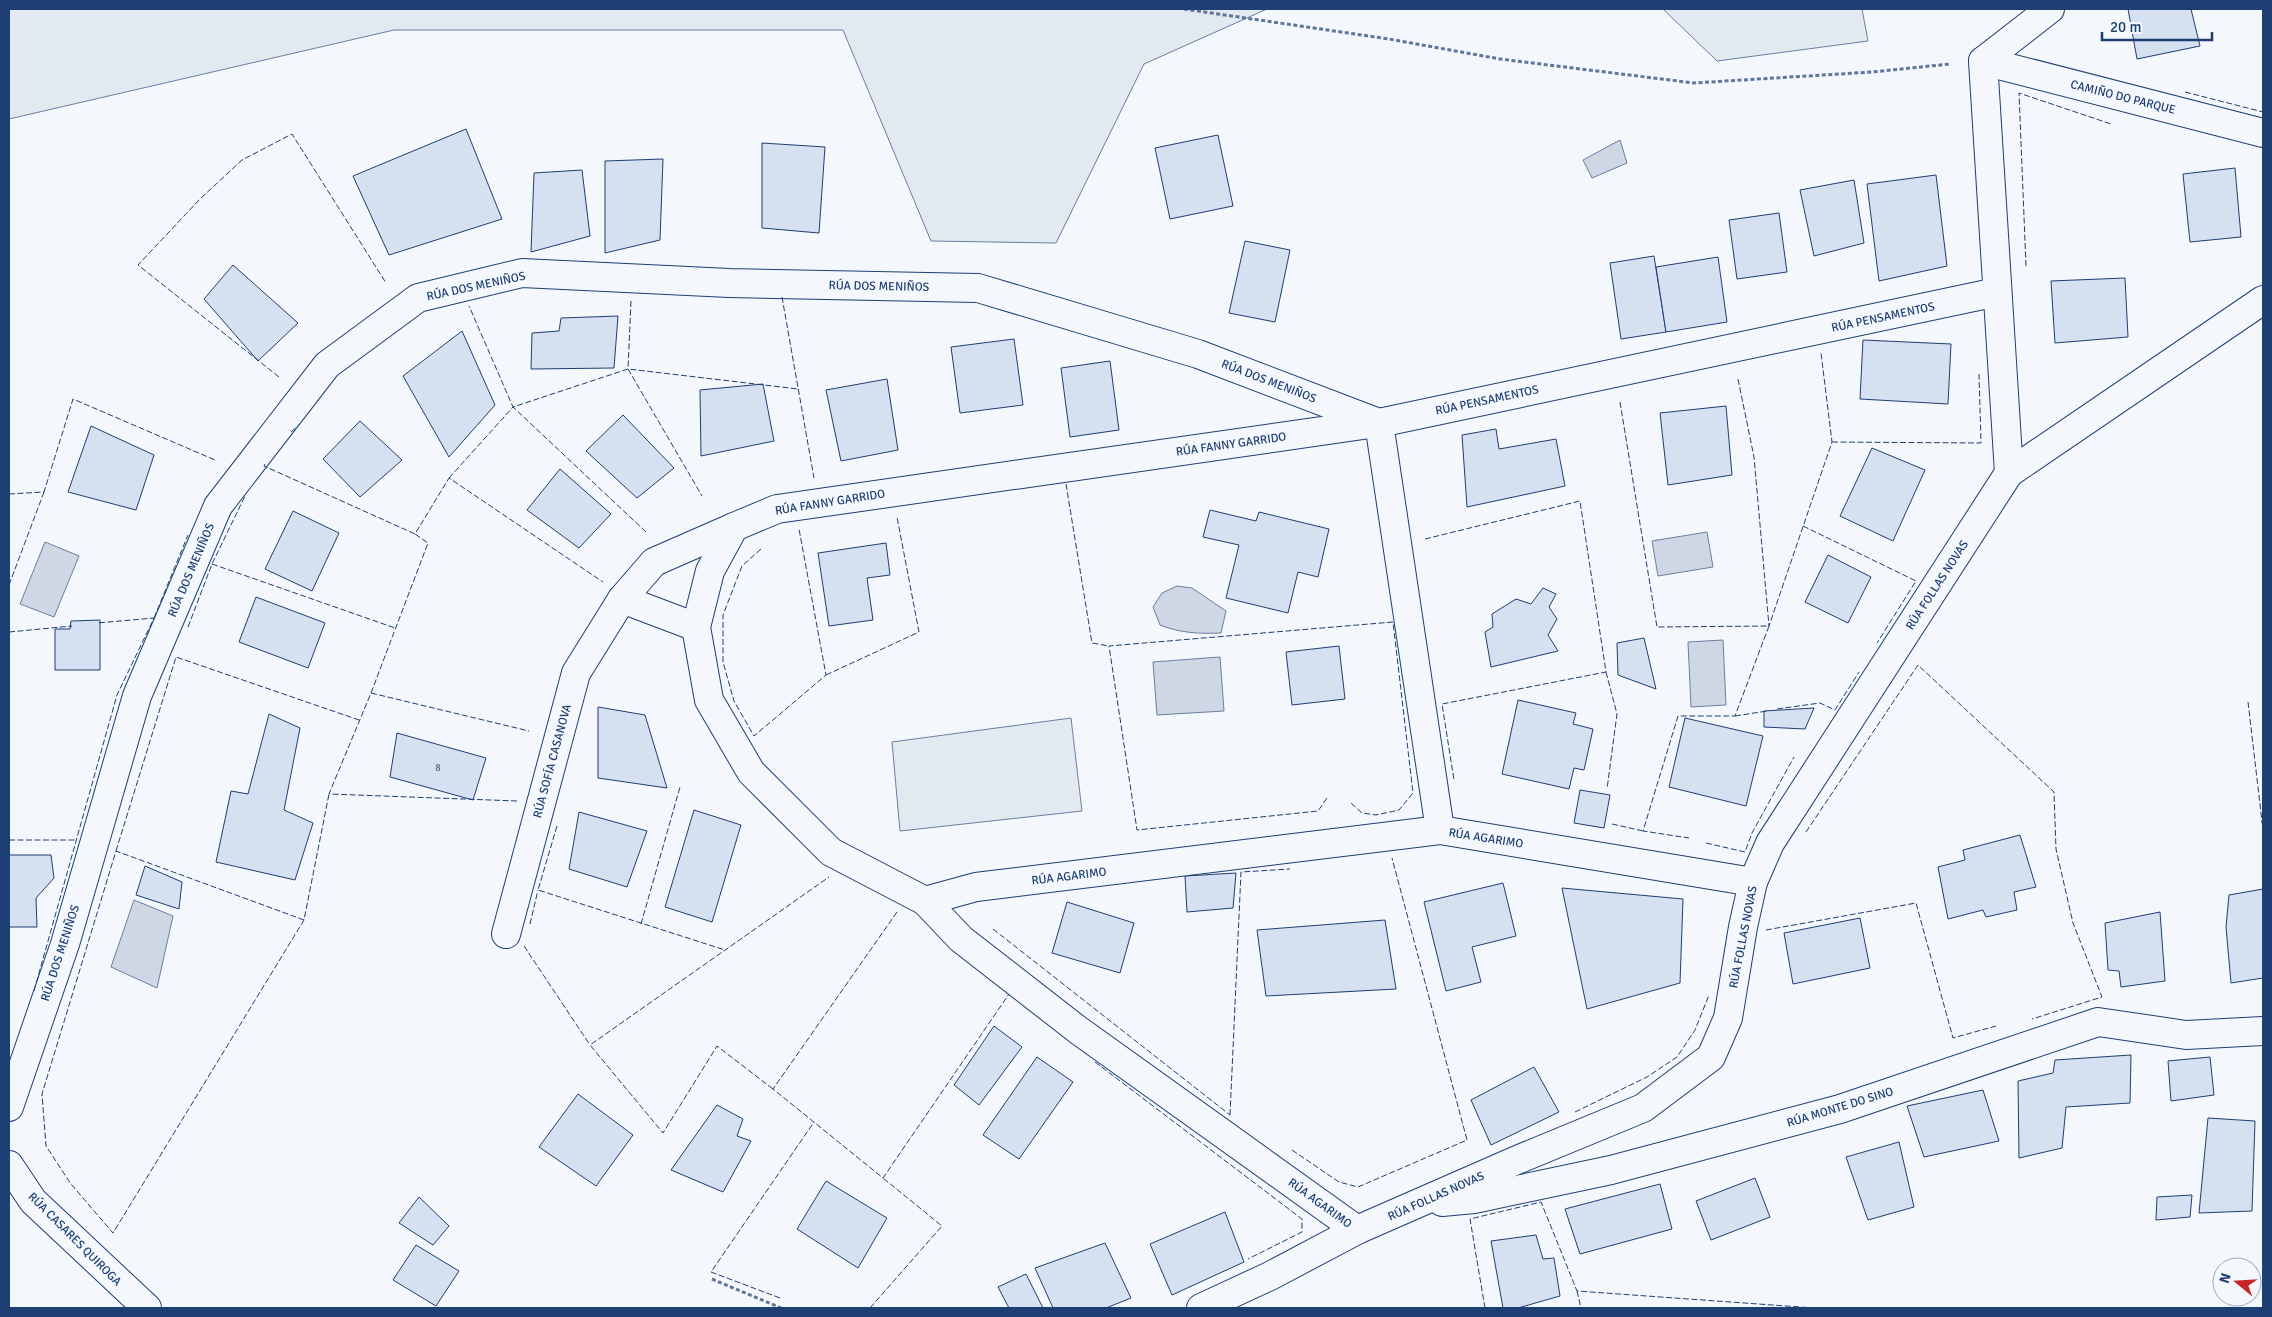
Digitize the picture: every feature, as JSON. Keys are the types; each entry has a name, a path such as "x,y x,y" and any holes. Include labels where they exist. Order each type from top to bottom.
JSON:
{"street":[{"path":"2009,473 1983,61 2050,9"},
{"name":"CAMIÑO DO PARQUE","path":"1983,61 2263,133"},
{"name":"RÚA DOS MENIÑOS","path":"9,1107 64,944 137,696 218,506 327,365 418,298 522,273 729,283 978,288 1198,354 1379,423"},
{"name":"RÚA PENSAMENTOS","path":"1379,423 1997,292"},
{"name":"RÚA FOLLAS NOVAS","path":"1201,1308 1270,1276 1357,1230 1643,1108 1711,1057 1728,1018 1743,927 1753,882 1770,843 2009,473 2263,300"},
{"path":"1379,423 1440,830"},
{"name":"RÚA FANNY GARRIDO","path":"734,527 777,509 1379,423"},
{"path":"734,527 710,571 696,627 709,700 751,772 831,852 925,901"},
{"name":"RÚA SOFÍA CASANOVA","path":"506,934 576,672 622,599 654,562 734,527"},
{"path":"622,599 696,627"},
{"name":"RÚA AGARIMO","path":"1357,1230 1078,1030 961,939 925,901 976,888 1440,830 1753,882"},
{"name":"RÚA MONTE DO SINO","path":"1413,1205 1474,1199 1621,1168 1840,1108 2098,1022 2186,1035 2263,1031"},
{"name":"RÚA CASARES QUIROGA","path":"9,1165 33,1201 147,1308"}],"path":[{"path":"1184,9 1389,39 1500,59 1694,83 1872,72 1983,61"},
{"path":"712,1279 782,1308"}],"shaded area":[{"path":"9,9 1267,9 1144,64 1056,243 931,241 843,30 394,30 9,119"},
{"path":"1663,9 1862,9 1868,41 1717,61"},
{"path":"1620,140 1627,163 1592,178 1583,160"},
{"path":"1707,532 1713,567 1658,576 1652,541"},
{"path":"45,542 79,556 54,617 20,604"},
{"path":"1177,586 1192,588 1226,611 1221,633 1190,632 1160,625 1153,607 1162,593"},
{"path":"1723,640 1726,705 1691,707 1688,642"},
{"path":"1220,657 1224,711 1157,715 1153,662"},
{"path":"1071,718 1082,811 900,831 892,742"},
{"path":"134,900 173,916 157,988 111,967"}],"building":[{"path":"2128,9 2191,9 2200,46 2137,59"},
{"path":"466,129 502,219 389,255 353,176"},
{"path":"1218,135 1233,206 1170,219 1155,148"},
{"path":"762,143 825,147 819,233 762,228"},
{"path":"663,159 660,240 605,253 605,161"},
{"path":"2235,168 2241,237 2190,242 2183,174"},
{"path":"582,170 590,236 531,252 534,173"},
{"path":"1936,175 1947,266 1879,281 1867,184"},
{"path":"1854,180 1864,243 1814,256 1800,190"},
{"path":"1779,213 1787,272 1737,279 1729,220"},
{"path":"1245,241 1290,250 1275,322 1229,313"},
{"path":"1654,256 1666,332 1621,339 1610,263"},
{"path":"1718,257 1727,322 1666,332 1656,267"},
{"path":"233,265 298,323 258,361 204,299"},
{"path":"2125,278 2128,337 2055,343 2051,281"},
{"path":"618,316 614,368 531,369 532,333 559,331 561,318"},
{"path":"462,331 495,405 449,457 403,376"},
{"path":"1014,339 1023,405 960,413 951,347"},
{"path":"1863,340 1951,344 1948,404 1860,399"},
{"path":"1110,361 1119,430 1070,437 1061,368"},
{"path":"887,379 898,450 841,461 826,390"},
{"path":"763,384 774,441 701,456 700,390"},
{"path":"1726,406 1732,475 1668,485 1660,413"},
{"path":"623,415 674,468 637,498 586,451"},
{"path":"360,421 402,460 360,497 323,459"},
{"path":"91,426 154,455 136,510 68,492"},
{"path":"1496,429 1499,449 1556,439 1565,486 1467,507 1462,435"},
{"path":"1872,448 1925,470 1893,541 1840,516"},
{"path":"560,469 611,514 579,548 527,510"},
{"path":"1210,510 1256,521 1259,512 1329,529 1318,577 1298,572 1288,613 1226,598 1239,545 1203,537"},
{"path":"293,511 339,533 312,591 265,569"},
{"path":"886,543 890,575 867,578 873,620 829,626 818,553"},
{"path":"1828,555 1871,577 1848,623 1805,602"},
{"path":"1543,588 1556,594 1549,607 1557,619 1548,635 1558,651 1491,667 1485,632 1493,627 1492,614 1516,599 1531,604"},
{"path":"256,597 325,623 308,668 239,642"},
{"path":"100,620 100,670 55,670 55,629 70,629 71,621"},
{"path":"1644,638 1656,689 1618,675 1617,643"},
{"path":"1339,646 1345,699 1292,705 1286,652"},
{"path":"1518,700 1576,713 1573,724 1593,729 1584,770 1574,768 1569,789 1502,774"},
{"path":"598,707 645,715 667,788 598,778"},
{"path":"1814,708 1805,729 1764,727 1764,711"},
{"path":"269,714 300,728 284,810 313,823 295,880 216,862 231,791 248,794"},
{"path":"1685,718 1763,736 1746,806 1669,787"},
{"path":"397,733 486,758 473,800 390,777"},
{"path":"1580,790 1610,795 1604,828 1574,823"},
{"path":"694,810 741,825 712,922 665,907"},
{"path":"579,812 647,831 627,887 569,869"},
{"path":"2020,835 2036,887 2014,892 2017,910 1986,917 1983,910 1948,919 1938,867 1965,860 1963,850"},
{"path":"9,855 51,855 54,878 36,898 37,927 9,927"},
{"path":"145,866 182,882 179,909 136,895"},
{"path":"1236,873 1233,908 1187,912 1185,876"},
{"path":"1503,883 1516,936 1472,947 1481,982 1446,991 1424,902"},
{"path":"1562,888 1683,899 1680,983 1587,1009"},
{"path":"2263,889 2263,978 2231,983 2226,927 2229,895"},
{"path":"1067,902 1134,923 1120,973 1052,953"},
{"path":"2160,912 2165,981 2121,987 2119,971 2108,970 2105,923"},
{"path":"1860,918 1870,968 1793,984 1784,933"},
{"path":"1385,920 1396,989 1266,996 1257,930"},
{"path":"994,1026 1022,1047 979,1105 954,1085"},
{"path":"2131,1055 2130,1103 2066,1107 2062,1148 2019,1158 2018,1081 2053,1073 2055,1060"},
{"path":"1037,1057 1073,1082 1019,1159 983,1135"},
{"path":"2210,1057 2214,1095 2171,1101 2168,1061"},
{"path":"1534,1067 1559,1112 1491,1145 1471,1100"},
{"path":"1983,1090 1999,1141 1924,1157 1907,1106"},
{"path":"578,1094 633,1135 596,1186 539,1147"},
{"path":"717,1105 743,1119 737,1136 751,1141 723,1192 671,1170"},
{"path":"2208,1118 2255,1121 2252,1211 2199,1213"},
{"path":"1899,1142 1914,1207 1868,1220 1846,1157"},
{"path":"1755,1178 1770,1217 1711,1240 1696,1201"},
{"path":"826,1181 887,1218 858,1268 797,1229"},
{"path":"1660,1184 1672,1229 1580,1254 1565,1209"},
{"path":"2192,1195 2190,1217 2156,1220 2157,1197"},
{"path":"419,1197 449,1226 433,1245 399,1223"},
{"path":"1225,1212 1244,1262 1172,1295 1150,1244"},
{"path":"1536,1235 1543,1259 1554,1258 1560,1296 1518,1308 1503,1308 1491,1241"},
{"path":"1105,1243 1131,1298 1106,1308 1053,1308 1035,1268"},
{"path":"416,1245 459,1271 436,1306 393,1280"},
{"path":"1026,1274 1043,1308 1009,1308 998,1287"}],"fence":[{"path":"2185,92 2263,112"},
{"path":"2026,266 2019,93 2111,124"},
{"path":"279,377 138,265 200,199 242,160 292,134 386,283"},
{"path":"782,297 814,478"},
{"path":"631,301 628,369 702,496"},
{"path":"449,478 513,407 469,306"},
{"path":"1738,379 1754,457 1769,626 1832,442 1821,353"},
{"path":"646,532 513,407 628,369 798,389"},
{"path":"1832,442 1981,443 1979,374"},
{"path":"9,494 44,492 73,399 215,460"},
{"path":"1620,402 1657,627 1769,626 1735,716 1678,716 1643,831 1689,838"},
{"path":"291,432 300,424"},
{"path":"265,464 264,466 415,534"},
{"path":"371,693 428,543 415,534 449,478 603,582"},
{"path":"1066,484 1092,643 1109,646"},
{"path":"9,585 44,492"},
{"path":"188,627 212,564 245,496"},
{"path":"1425,539 1580,501 1606,672 1442,704 1454,780"},
{"path":"826,675 919,632 897,517"},
{"path":"1803,526 1916,581 1877,643"},
{"path":"761,549 742,566 723,615 723,662 734,701 754,736 826,675 799,529"},
{"path":"154,618 188,535"},
{"path":"212,564 395,628"},
{"path":"34,991 117,695 154,618 97,623"},
{"path":"1327,798 1318,811 1137,830 1109,646 1393,622 1413,793 1399,810 1376,815 1362,813 1351,803"},
{"path":"9,632 72,626"},
{"path":"116,851 176,657 359,720"},
{"path":"1806,832 1918,665 2054,792 2056,849 2073,923 2102,997 2032,1019"},
{"path":"1606,672 1617,714 1607,789"},
{"path":"1777,709 1820,703 1835,710 1859,672"},
{"path":"517,801 329,794 371,693 529,731"},
{"path":"2248,702 2263,830"},
{"path":"1735,716 1767,711"},
{"path":"1706,843 1745,852 1752,833 1794,757"},
{"path":"641,924 680,787"},
{"path":"304,920 116,851 42,1094 46,1146 71,1184 113,1233 304,920 329,794"},
{"path":"1612,824 1643,831"},
{"path":"557,826 538,890 725,950"},
{"path":"9,840 76,840"},
{"path":"1292,1150 1339,1182 1358,1187 1467,1140 1392,858"},
{"path":"1230,1115 1241,872 1290,869"},
{"path":"773,1089 717,1046 663,1133 590,1045 829,877"},
{"path":"530,924 538,890"},
{"path":"1766,930 1916,903 1953,1038 1996,1026"},
{"path":"897,912 773,1089 883,1178 1009,994"},
{"path":"993,929 1230,1115"},
{"path":"524,946 590,1045"},
{"path":"1575,1112 1647,1077 1677,1057 1695,1030 1709,995"},
{"path":"1095,1062 1302,1219 1302,1232 1248,1259"},
{"path":"780,1298 711,1272 814,1122"},
{"path":"870,1308 942,1226 883,1178"},
{"path":"1485,1308 1470,1219 1541,1202 1577,1291 1814,1308"},
{"path":"1577,1291 1581,1308"}]}
